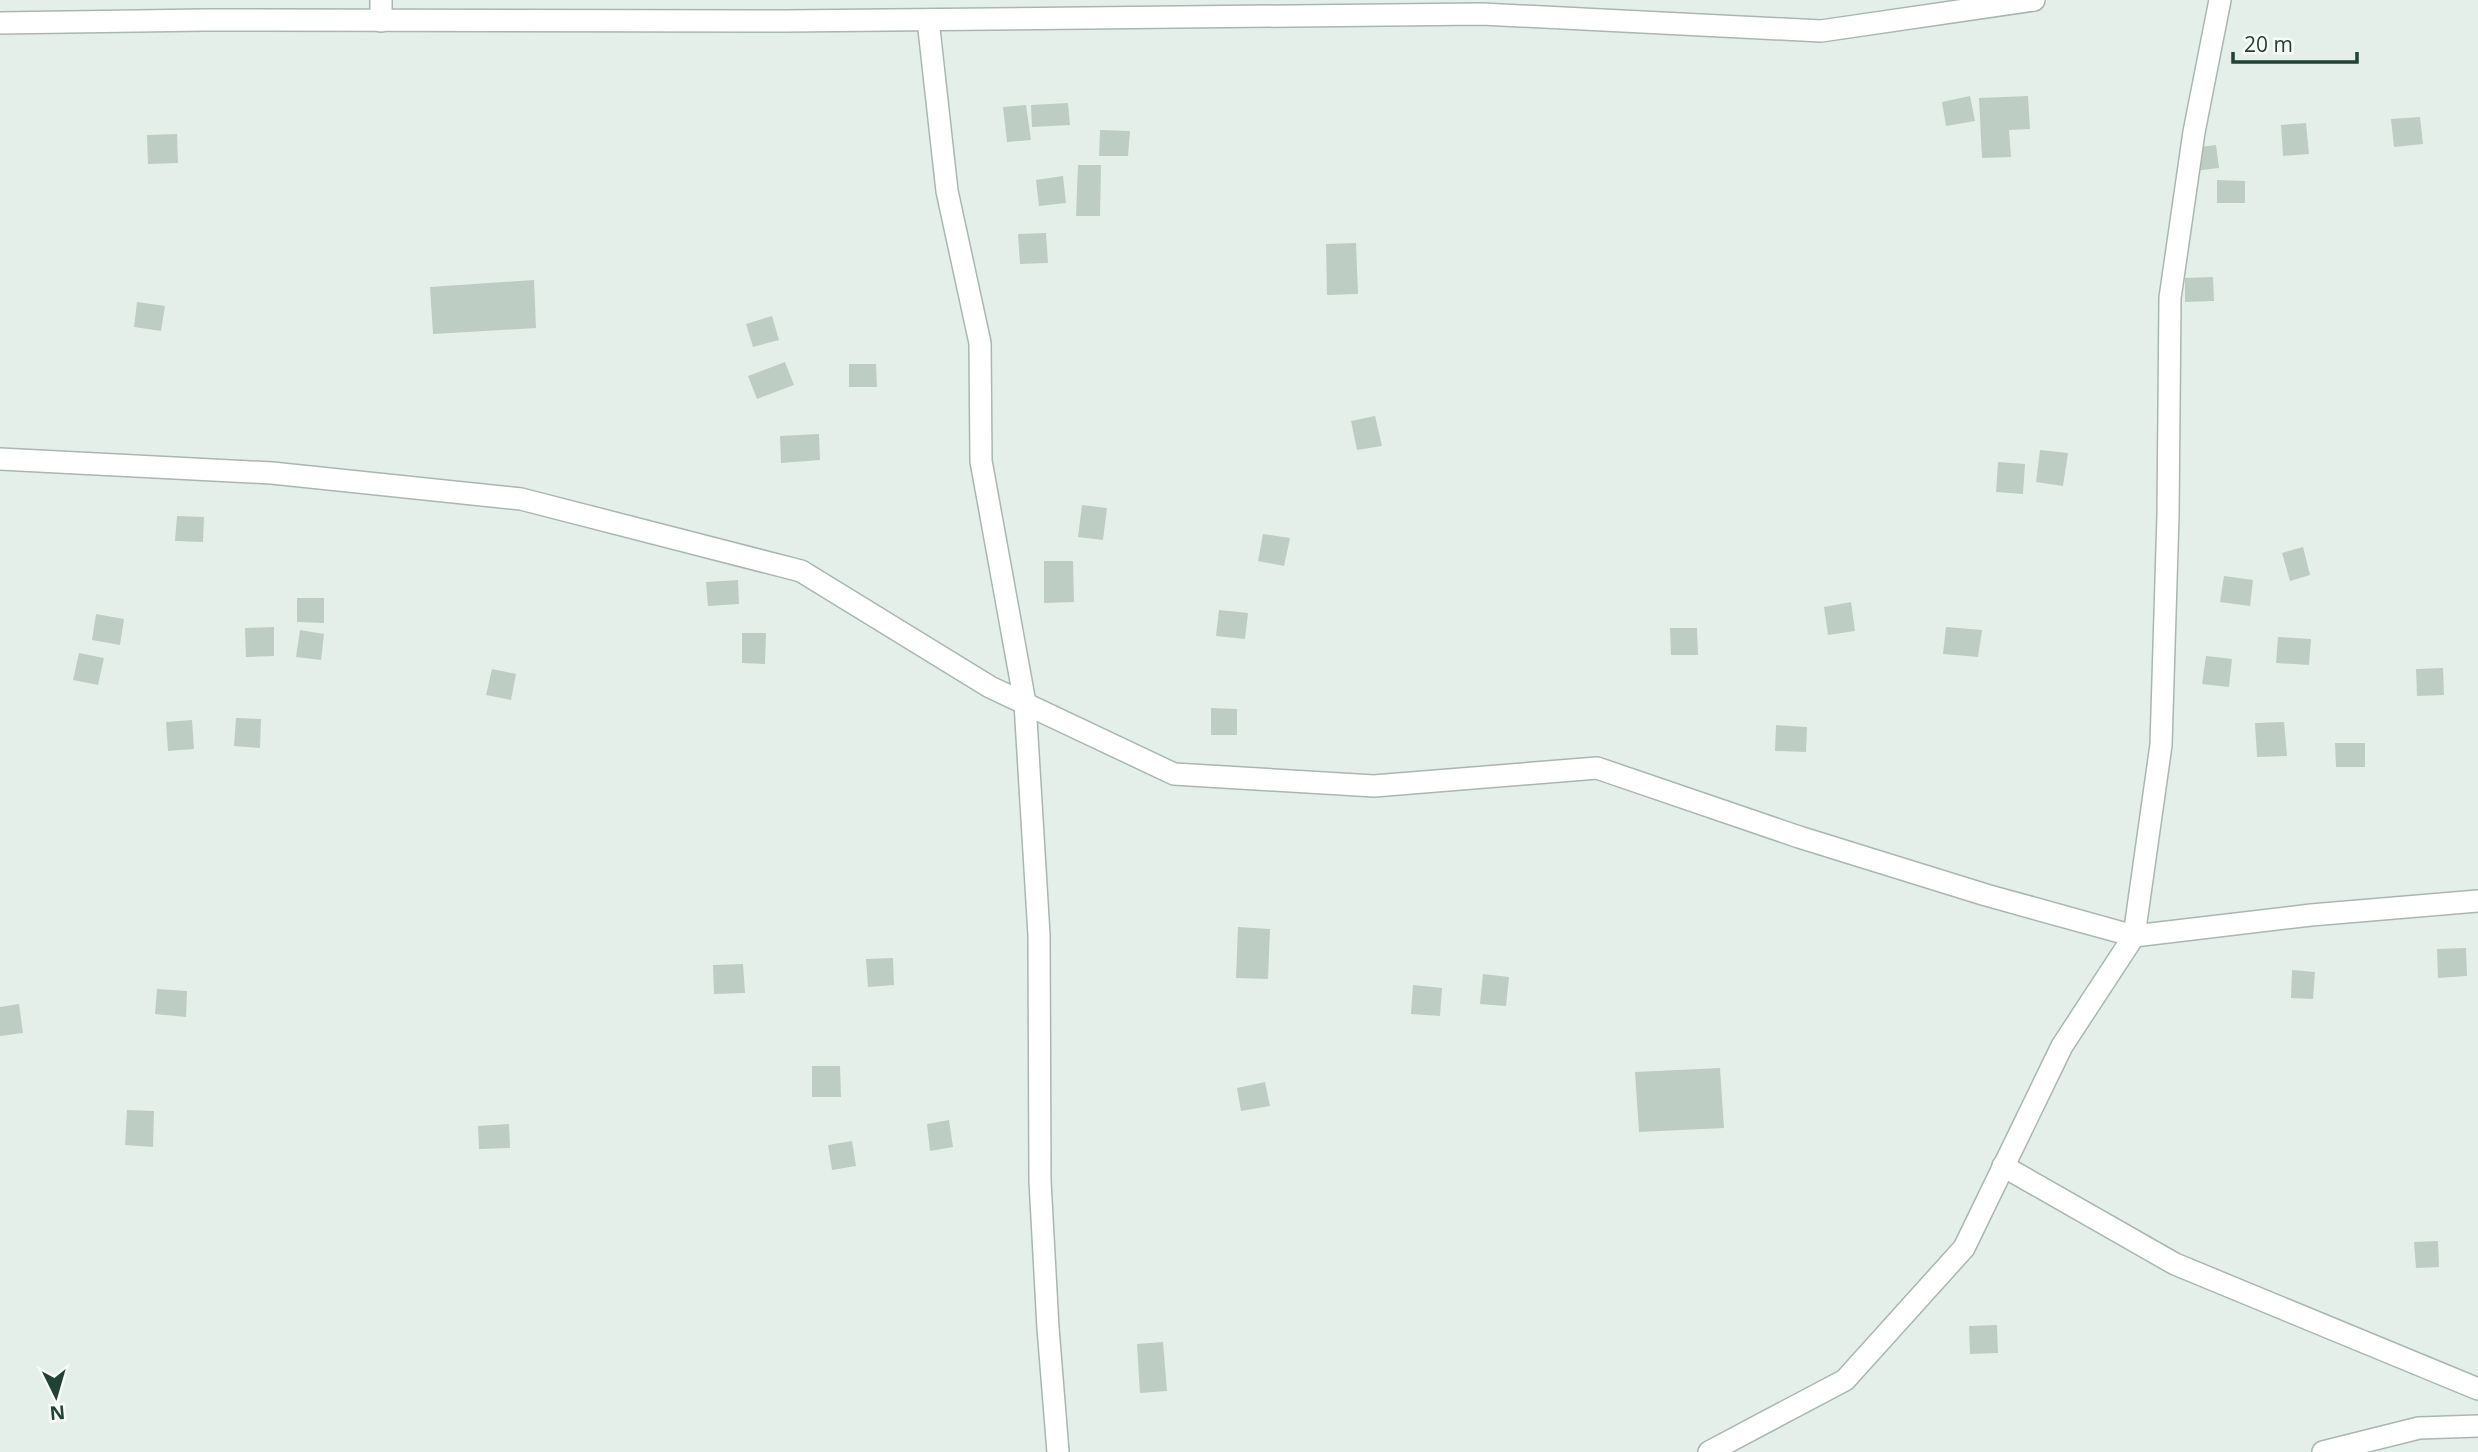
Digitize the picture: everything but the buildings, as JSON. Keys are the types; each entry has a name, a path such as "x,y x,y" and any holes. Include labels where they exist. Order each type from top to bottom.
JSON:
{"street":[{"path":"0,23 381,10 929,20 1509,8 1821,31 2034,0"},
{"path":"1709,1452 1845,1380 1964,1248 2062,1046 2134,936 2161,744 2168,515 2170,298 2194,132 2220,0"},
{"path":"929,20 947,191 980,343 981,461 1024,703 1039,935 1040,1181 1058,1452"},
{"path":"0,459 272,473 521,499 801,571 990,687 1174,774 1374,786 1597,768 1799,837 1986,895 2134,936 2311,915 2478,901"},
{"path":"2003,1166 2175,1264 2478,1389"},
{"path":"2323,1452 2418,1428 2478,1426"}]}
